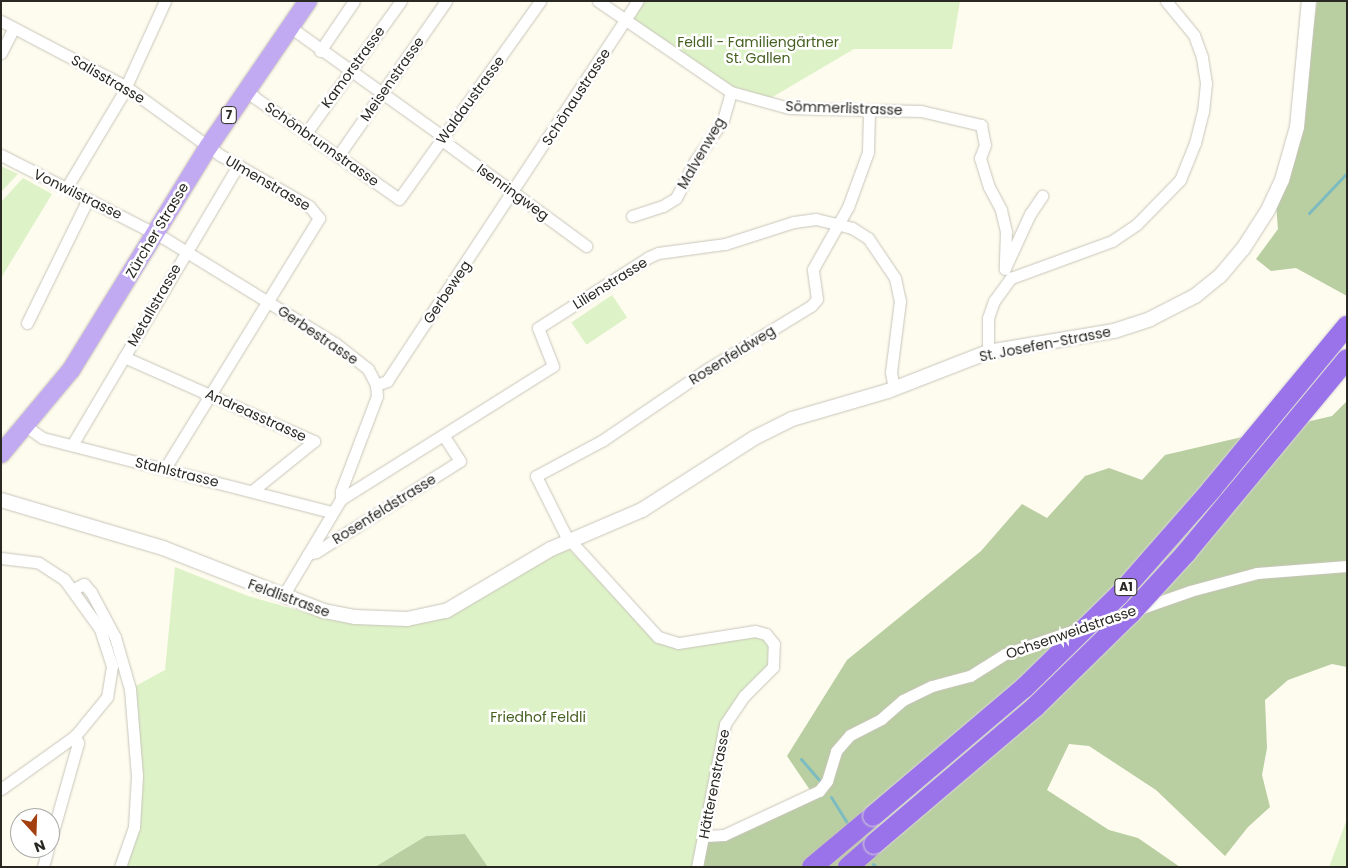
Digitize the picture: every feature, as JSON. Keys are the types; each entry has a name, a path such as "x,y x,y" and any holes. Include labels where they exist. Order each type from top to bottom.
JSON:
{"highway":[{"name":"A1","path":"812,867 1024,688 1106,608 1212,489 1347,326"},
{"name":"A1","path":"848,867 1021,719 1112,633 1186,553 1347,359"}],"main road":[{"name":"Zürcher Strasse","path":"1,454 27,427 71,370 209,146 308,1"}],"street":[{"path":"67,187 126,86 165,1"},
{"path":"320,51 354,1"},
{"name":"Kamorstrasse","path":"306,133 401,1"},
{"name":"Meisenstrasse","path":"338,156 446,1"},
{"name":"Waldaustrasse","path":"399,199 442,136 540,1"},
{"name":"Sömmerlistrasse","path":"598,1 626,22 732,92 789,108 921,111 969,120 981,125 985,134 980,158 989,187 1001,210 1006,231 1008,274"},
{"name":"Schönaustrasse","path":"513,192 638,1"},
{"path":"1008,274 1112,241 1137,224 1180,180 1195,143 1204,112 1206,83 1194,35 1166,1"},
{"name":"St. Josefen-Strasse","path":"571,540 642,510 775,427 894,389 988,352 1114,331 1150,319 1195,296 1236,259 1268,210 1291,151 1300,104 1309,1"},
{"name":"Salisstrasse","path":"1,21 126,86 209,146"},
{"name":"Isenringweg","path":"290,27 320,51 442,136 446,143 586,246"},
{"path":"1,53 14,28"},
{"name":"Schönbrunnstrasse","path":"247,88 254,97 399,199"},
{"name":"Malvenweg","path":"632,216 663,206 676,198 693,164 723,120 732,92"},
{"name":"Rosenfeldweg","path":"571,540 548,505 536,476 603,440 706,370 811,306 817,299 813,270 838,224 868,152 869,110"},
{"name":"Ulmenstrasse","path":"209,146 238,166 309,206 319,218 269,302"},
{"name":"Vonwilstrasse","path":"1,155 155,232"},
{"name":"Metallstrasse","path":"72,445 185,250 238,166"},
{"name":"Gerbeweg","path":"376,385 387,381 513,192"},
{"path":"988,352 988,318 994,301 1008,274 1030,214 1042,196"},
{"path":"26,324 88,199"},
{"name":"Lilienstrasse","path":"341,499 553,366 538,328 649,257 658,253 725,244 794,222 816,219 838,224 868,238 895,278 900,301 891,372 894,389"},
{"name":"Gerbestrasse","path":"155,232 356,357 376,385"},
{"path":"165,468 208,394 269,302"},
{"name":"Andreasstrasse","path":"124,358 314,441 252,491"},
{"path":"283,596 330,512 341,499 341,491 378,396 376,385"},
{"name":"Stahlstrasse","path":"27,427 43,438 330,512"},
{"name":"Rosenfeldstrasse","path":"308,554 316,552 460,461 444,436"},
{"name":"Feldlistrasse","path":"1,500 163,548 283,596 338,614 407,619 434,615 458,605 527,562 571,540"},
{"name":"Hätterenstrasse","path":"571,540 650,628 668,641 678,643 755,631 766,634 774,644 773,668 744,696 725,724 705,836 697,867"},
{"path":"1,558 30,560 47,566 74,589 100,629 112,666 107,697 75,736 1,788"},
{"name":"Ochsenweidstrasse","path":"705,836 724,835 819,791 827,780 836,752 850,735 881,719 903,700 932,686 970,676 1005,654 1190,591 1257,572 1347,566"},
{"path":"74,589 84,584 92,592 115,637 130,689 137,776 134,827 120,867"},
{"path":"60,808 78,743 75,736"}],"green space":[{"name":"Feldli - Familiengärtner St. Gallen","path":"638,1 960,1 952,49 854,49 764,102 731,92 626,22"},
{"path":"1317,1 1347,1 1347,296 1296,268 1271,271 1256,259 1278,229 1276,204 1296,158"},
{"path":"1,166 18,174 1,192"},
{"path":"23,178 52,194 1,278 1,202"},
{"path":"612,295 627,317 586,345 571,322"},
{"path":"1347,401 1347,667 1332,664 1288,680 1265,700 1267,748 1262,775 1270,807 1248,827 1225,856 1156,790 1089,746 1069,744 1047,790 1109,830 1138,838 1180,867 693,867 699,842 812,793 787,756 847,660 981,551 1022,504 1047,518 1085,476 1109,468 1142,480 1165,455 1332,416"},
{"name":"Friedhof Feldli","path":"551,549 570,550 656,640 757,636 771,645 772,662 736,699 693,867 488,867 465,834 426,836 375,867 120,867 134,827 130,689 165,670 175,567 248,596 308,613 421,617"},
{"path":"1347,819 1347,867 1329,867"},
{"path":"465,834 488,867 375,867 426,836"}],"waterway":[{"path":"1309,213 1347,173"},
{"path":"801,759 821,782"},
{"path":"831,797 847,823"},
{"path":"873,864 876,867"}]}
